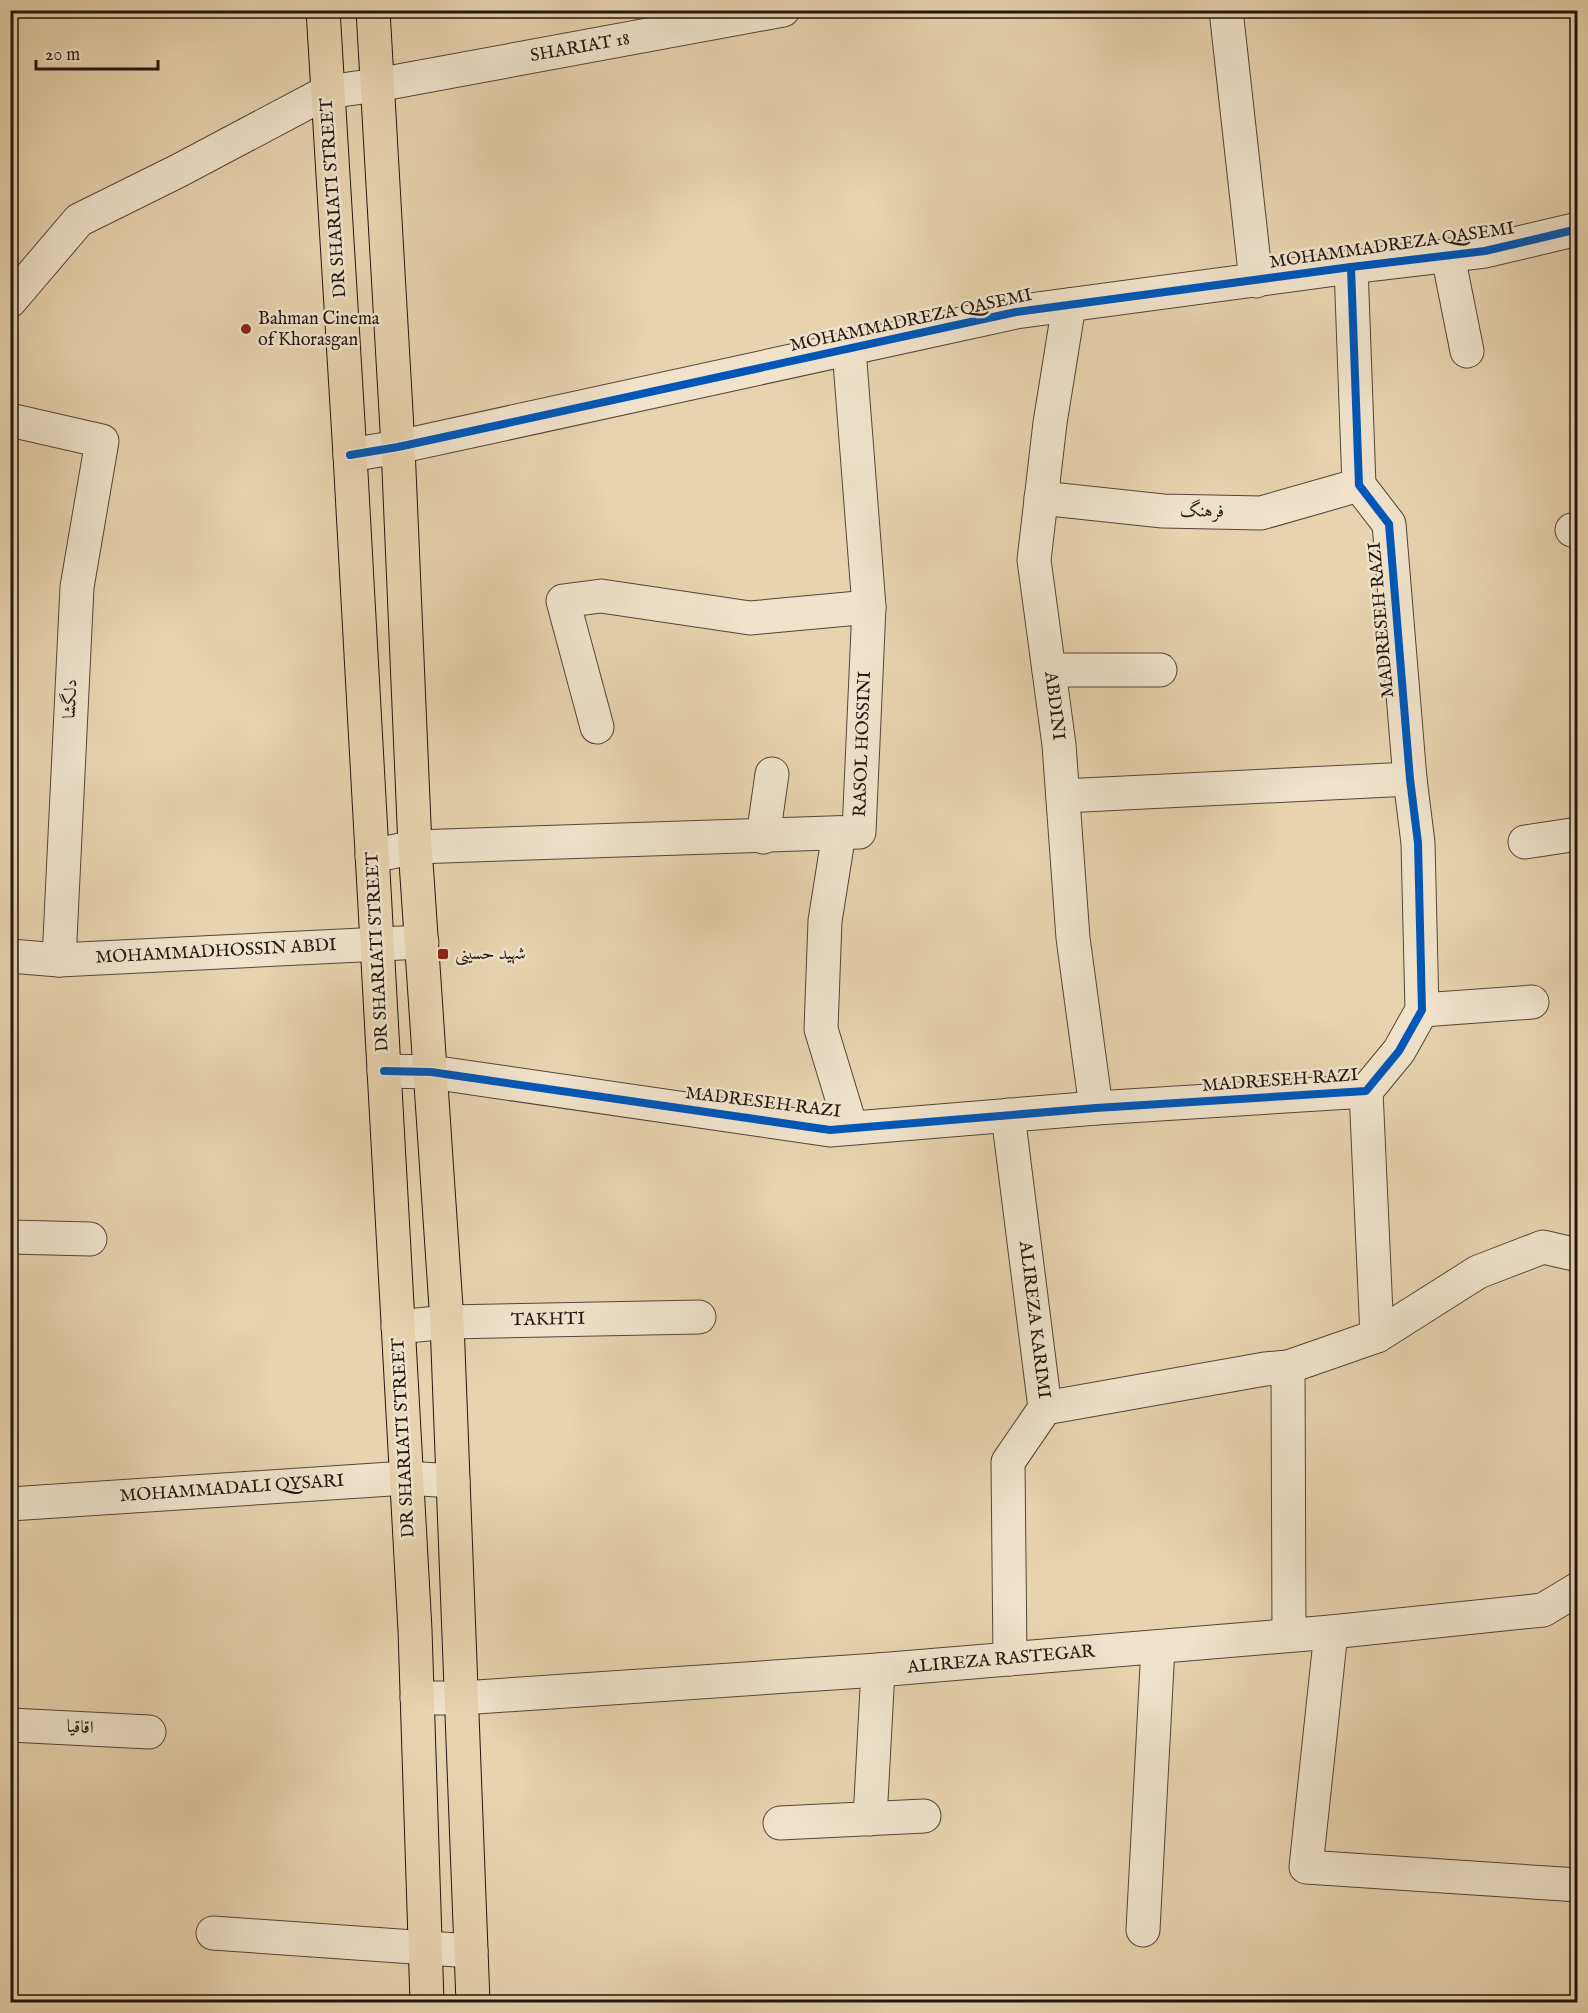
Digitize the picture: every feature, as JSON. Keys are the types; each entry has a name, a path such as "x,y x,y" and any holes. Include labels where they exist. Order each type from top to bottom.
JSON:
{"main road":[{"name":"DR SHARIATI STREET","path":"323,10 350,455 406,1478 417,1698 427,2002"},
{"path":"373,10 398,447 415,848 447,1323 473,2002"}],"street":[{"name":"SHARIAT 18","path":"10,301 80,220 327,92 377,85 783,10"},
{"path":"1226,10 1256,281"},
{"name":"MOHAMMADREZA QASEMI","path":"350,455 398,447 1016,312 1485,251 1578,229"},
{"path":"1448,256 1467,351"},
{"path":"1351,267 1359,485"},
{"name":"ABDINI","path":"1069,305 1050,423 1034,560 1059,745 1073,939 1096,1108"},
{"name":"RASOL HOSSINI","path":"372,856 415,848 859,832 869,607 849,349"},
{"name":"دلگشا","path":"10,420 102,441 77,587 59,960"},
{"name":"فرهنگ","path":"1041,498 1163,511 1261,513 1359,485"},
{"name":"MADRESEH RAZI","path":"384,1071 431,1072 830,1130 1096,1108 1366,1091 1400,1051 1422,1010 1418,843 1410,779 1389,524 1359,485"},
{"path":"597,727 563,600 601,596 750,618 869,607"},
{"path":"1049,670 1160,670"},
{"path":"763,837 772,774"},
{"path":"1063,796 1410,779"},
{"path":"839,833 825,921 821,1029 851,1128"},
{"path":"1525,842 1578,834"},
{"name":"MOHAMMADHOSSIN ABDI","path":"10,956 59,960 422,942"},
{"path":"1422,1010 1532,1002"},
{"path":"1366,1091 1377,1336"},
{"name":"ALIREZA KARIMI","path":"1008,1115 1045,1408 1008,1462 1010,1659"},
{"path":"10,1237 90,1239"},
{"path":"1045,1408 1265,1369 1288,1367 1377,1336 1478,1272 1543,1247 1578,1255"},
{"name":"TAKHTI","path":"398,1328 447,1323 699,1317"},
{"path":"1288,1367 1289,1635"},
{"name":"MOHAMMADALI QYSARI","path":"10,1504 406,1478 453,1481"},
{"name":"ALIREZA RASTEGAR","path":"417,1698 462,1698 878,1670 1331,1632 1543,1610 1578,1589"},
{"path":"1331,1632 1306,1867 1578,1885"},
{"path":"1143,1930 1158,1647"},
{"path":"870,1819 878,1670"},
{"name":"اقاقیا","path":"10,1725 149,1732"},
{"path":"780,1823 924,1816"},
{"path":"213,1933 471,1951"}],"cycle path":[{"path":"350,455 398,447 1016,312 1485,251 1578,229"},
{"path":"384,1071 431,1072 830,1130 1096,1108 1366,1091 1399,1051 1422,1010 1418,843 1410,779 1389,524 1359,485 1351,267"}],"place":[{"name":"Bahman Cinema of Khorasgan","path":"246,329"},
{"name":"شهید حسینی","path":"443,954"}]}
